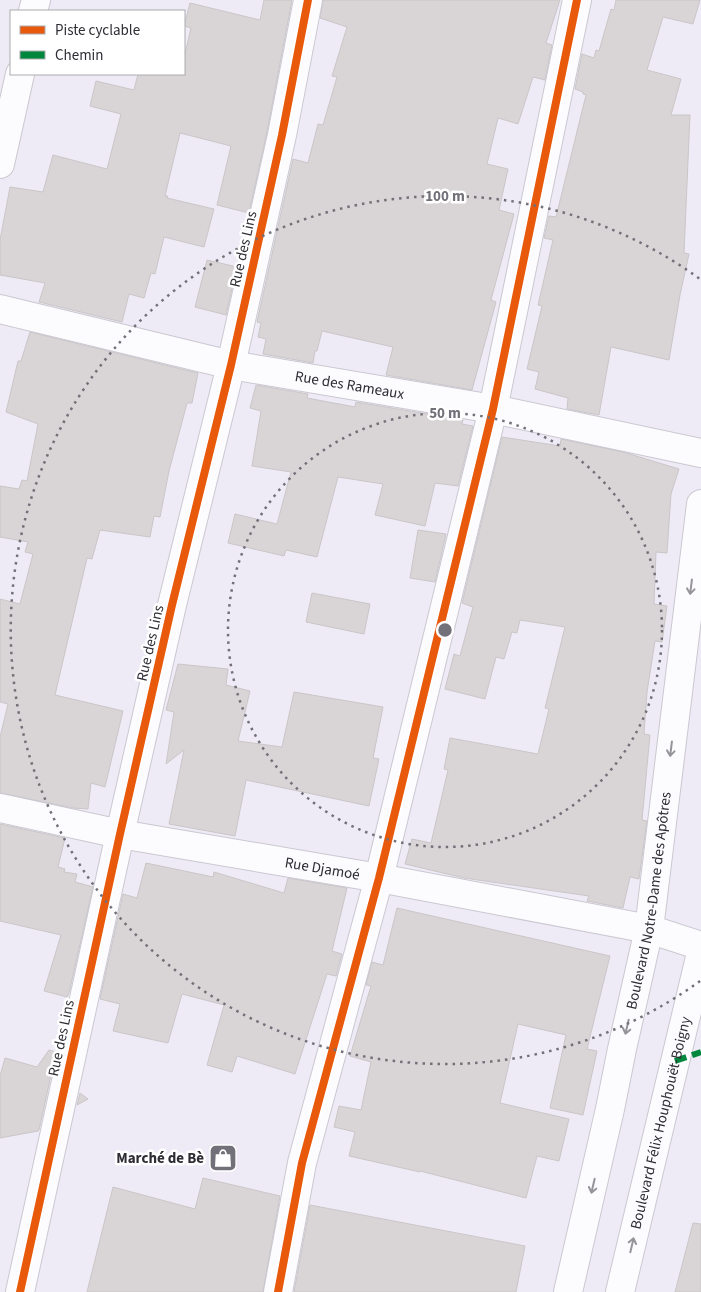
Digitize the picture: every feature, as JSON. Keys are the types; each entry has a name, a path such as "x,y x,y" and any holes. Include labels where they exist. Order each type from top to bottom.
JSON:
{"street":[{"name":"Rue des Lins","path":"20,1292 172,605 231,365 282,135 308,0"},
{"path":"278,1292 302,1163 379,878 493,409 577,0"},
{"path":"0,164 20,75"},
{"name":"Rue des Rameaux","path":"0,309 231,365 493,409 701,453"},
{"name":"Boulevard Notre-Dame des Apôtres","path":"568,1292 649,929 701,504"},
{"name":"Rue Djamoé","path":"0,808 120,834 379,878 649,929 701,946"},
{"name":"Boulevard Félix Houphouët-Boigny","path":"620,1292 701,954"}],"building":[{"path":"264,0 292,0 267,132 249,213 217,205 231,146 180,133 165,196 214,209 204,247 164,237 155,274 151,273 144,298 129,294 122,322 39,302 45,283 0,275 0,240 10,187 43,192 53,155 107,169 121,114 90,106 96,81 134,90 138,75 185,75 185,54 191,28 185,26 185,22 190,3 260,20"},
{"path":"323,0 560,0 546,43 552,45 545,80 533,77 518,124 498,118 487,164 508,169 499,210 514,214 491,300 496,302 472,390 386,375 393,347 322,331 313,363 263,354 266,339 258,337 261,323 257,322 293,159 308,163 318,124 323,125 337,77 332,76 347,27 320,18"},
{"path":"616,0 700,0 693,24 663,17 647,70 681,79 671,115 690,115 684,253 689,254 669,360 611,347 599,415 567,409 568,398 535,389 539,372 527,369 542,306 538,305 553,240 544,238 549,216 556,217 586,95 575,89 582,54 594,58 596,50 599,51 611,9 614,10"},
{"path":"207,260 237,267 226,315 195,307"},
{"path":"30,332 198,373 192,403 187,403 169,471 160,517 154,516 150,537 100,530 92,559 87,558 55,695 123,711 105,787 91,783 88,809 73,808 0,793 0,737 8,704 0,702 0,599 20,604 33,554 25,552 28,542 0,537 0,486 19,489 22,480 27,481 38,424 6,412 18,361 21,361"},
{"path":"256,385 308,394 307,398 355,407 356,402 463,420 462,424 473,426 458,486 435,483 425,526 375,515 383,484 338,477 317,557 286,550 284,556 228,543 235,514 277,524 291,472 252,466 261,411 250,408"},
{"path":"502,437 560,446 561,439 623,452 679,469 671,494 667,553 656,552 654,604 667,606 662,642 655,641 647,692 644,734 650,735 642,820 647,821 639,879 630,877 623,908 587,901 589,896 464,878 405,864 412,839 431,843 448,770 444,769 450,738 538,754 549,709 545,708 565,627 520,620 517,633 512,632 504,659 496,657 485,699 445,689 454,654 460,656 473,607 462,603"},
{"path":"418,530 446,534 435,582 410,578"},
{"path":"312,593 370,604 364,634 306,622"},
{"path":"178,664 228,669 226,685 250,691 238,741 282,747 294,692 383,707 373,758 379,759 369,806 246,780 235,836 169,824 184,750 166,764 174,712 166,710"},
{"path":"0,824 65,838 58,867 65,869 64,872 77,874 75,882 93,887 67,997 44,991 61,935 0,921"},
{"path":"146,863 213,877 214,872 284,893 288,878 347,888 332,951 342,954 336,976 327,974 295,1074 237,1056 232,1072 207,1065 224,1005 182,994 168,1043 113,1031 120,1004 100,999 123,894 137,898"},
{"path":"397,908 610,956 587,1049 597,1051 583,1115 550,1108 566,1035 518,1024 500,1103 569,1119 559,1161 537,1156 526,1198 420,1171 349,1156 355,1132 334,1127 339,1106 361,1110 371,1062 350,1056 371,986 366,985 372,962 383,965"},
{"path":"49,1050 56,1052 39,1130 0,1138 0,1076 5,1058 37,1067"},
{"path":"80,1093 88,1099 77,1105"},
{"path":"203,1178 280,1196 263,1292 87,1292 113,1187 195,1209"},
{"path":"310,1205 525,1246 516,1292 294,1292"},
{"path":"693,1223 701,1224 701,1292 675,1292"}],"marked path":[{"path":"675,1061 701,1052"}],"cycle path":[{"path":"20,1292 172,605 231,365 282,135 308,0"},
{"path":"278,1292 302,1163 379,878 493,409 577,0"}],"place":[{"name":"Marché de Bè","path":"223,1158"}]}
